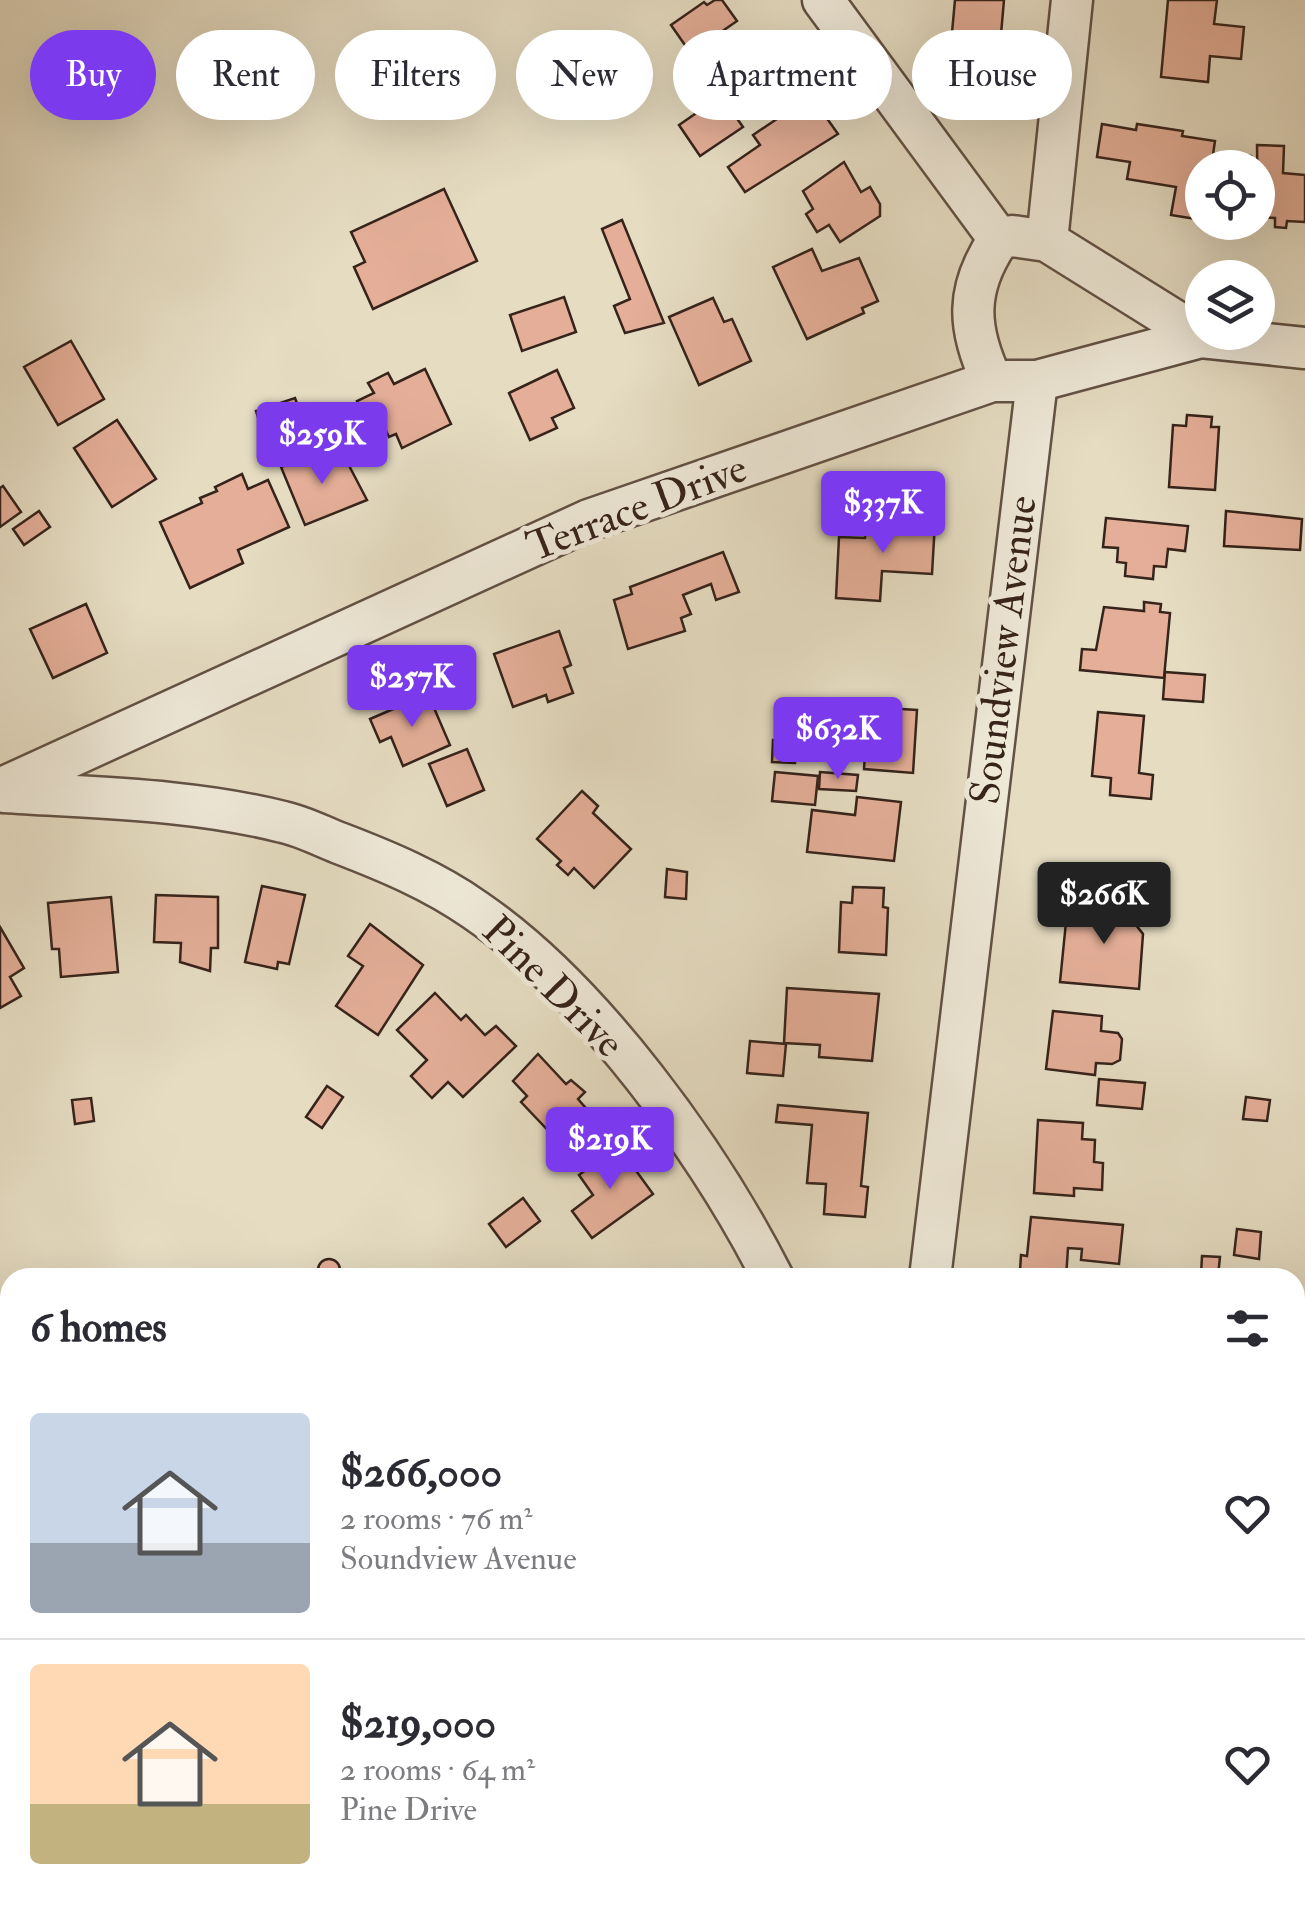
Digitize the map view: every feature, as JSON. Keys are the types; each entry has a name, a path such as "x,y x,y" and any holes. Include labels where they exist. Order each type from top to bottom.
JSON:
{"street":[{"path":"824,0 998,239"},
{"path":"1046,241 1072,0"},
{"path":"992,381 976,348 972,312 980,266 998,239 1012,236 1046,241 1185,327"},
{"name":"Terrace Drive","path":"0,791 589,520 992,381 1037,381 1185,341"},
{"name":"Terrace Drive","path":"1275,345 1305,348"},
{"name":"Soundview Avenue","path":"931,1268 1037,381"},
{"name":"Pine Drive","path":"0,791 165,802 284,822 392,863 475,910 549,971 649,1083 740,1213 769,1268"}],"building":[{"path":"722,0 737,21 724,30 674,30 671,25 704,2 707,5"},
{"path":"955,0 1004,0 1001,30 952,30"},
{"path":"1168,0 1217,0 1214,24 1244,27 1241,59 1210,56 1208,82 1161,77"},
{"path":"686,120 738,120 743,127 700,156 679,125"},
{"path":"775,120 828,120 838,134 745,192 728,167 760,145 753,135"},
{"path":"1102,124 1136,130 1137,124 1215,141 1214,150 1185,150 1185,217 1171,215 1176,187 1127,179 1130,162 1097,157"},
{"path":"1257,145 1284,146 1283,173 1305,175 1305,222 1287,221 1286,228 1275,227 1275,150 1257,150"},
{"path":"844,162 861,192 870,187 880,204 880,216 840,242 829,225 817,232 806,214 813,209 803,191"},
{"path":"444,189 477,261 373,309 354,267 365,262 351,232"},
{"path":"622,220 664,323 625,333 614,306 630,299 602,229"},
{"path":"812,249 822,271 859,258 878,301 862,308 864,313 807,339 773,267"},
{"path":"564,297 576,332 522,351 510,315"},
{"path":"713,298 724,322 732,319 751,361 699,385 669,317"},
{"path":"71,341 104,399 58,425 24,367"},
{"path":"425,369 451,424 402,448 396,434 389,437 379,416 367,421 357,401 374,393 368,383 388,373 394,384"},
{"path":"557,370 574,408 552,418 557,428 530,440 509,393"},
{"path":"295,398 308,434 268,448 256,411"},
{"path":"1187,415 1212,417 1211,427 1219,427 1215,490 1169,487 1173,425 1186,426"},
{"path":"117,420 156,479 112,507 74,448"},
{"path":"313,454 319,467 344,456 367,500 305,525 281,467"},
{"path":"242,474 248,489 268,480 289,527 238,550 243,563 190,588 160,522 202,503 200,498 217,491 215,487"},
{"path":"3,486 21,512 0,527 0,488"},
{"path":"39,511 50,527 24,545 13,529"},
{"path":"1226,511 1302,519 1300,550 1224,546"},
{"path":"866,518 935,522 932,574 882,571 880,601 836,598 839,537 865,538"},
{"path":"1106,518 1188,526 1185,551 1168,549 1166,567 1154,566 1153,579 1125,576 1126,563 1117,562 1118,548 1103,547"},
{"path":"723,552 739,592 716,600 711,584 683,595 691,614 681,618 685,631 628,649 614,600 632,594 630,587"},
{"path":"1144,602 1161,604 1160,612 1170,613 1164,678 1080,670 1082,649 1096,650 1104,607 1144,611"},
{"path":"86,604 107,653 53,678 30,629"},
{"path":"559,631 571,665 564,668 573,693 548,702 546,695 513,707 494,654"},
{"path":"1165,672 1205,675 1203,702 1163,699"},
{"path":"428,694 450,745 403,766 391,737 380,742 370,719"},
{"path":"868,707 917,710 913,773 864,769"},
{"path":"1098,712 1144,716 1139,773 1153,775 1151,799 1110,795 1111,778 1092,776"},
{"path":"773,740 796,741 795,763 772,762"},
{"path":"467,749 484,790 447,806 429,764"},
{"path":"775,772 818,776 815,805 772,801"},
{"path":"820,772 858,775 856,791 819,789"},
{"path":"582,791 598,806 593,813 631,849 594,888 574,868 568,875 557,865 561,861 537,839"},
{"path":"857,797 901,802 894,861 807,852 812,810 855,815"},
{"path":"667,869 687,872 686,899 665,897"},
{"path":"262,886 305,895 289,964 278,962 277,969 245,962"},
{"path":"853,887 884,888 883,907 888,908 886,955 839,952 841,902 852,903"},
{"path":"156,895 218,897 218,948 211,948 210,971 180,962 181,943 154,942"},
{"path":"1090,896 1134,900 1132,920 1143,934 1139,989 1060,982 1066,922 1095,925 1095,919 1089,918"},
{"path":"111,897 118,972 61,977 59,949 52,949 48,903"},
{"path":"370,924 423,965 378,1035 336,1006 363,966 348,956"},
{"path":"0,927 24,968 10,977 21,996 0,1008"},
{"path":"787,988 879,994 872,1061 819,1057 820,1045 784,1043"},
{"path":"435,993 461,1020 466,1015 485,1035 496,1026 516,1046 463,1097 448,1082 432,1098 411,1076 427,1060 397,1030"},
{"path":"1053,1011 1102,1016 1101,1031 1118,1033 1122,1039 1120,1060 1096,1063 1095,1075 1046,1069"},
{"path":"750,1041 786,1044 783,1076 747,1073"},
{"path":"538,1054 566,1084 571,1080 585,1092 578,1099 591,1114 560,1143 521,1102 527,1096 513,1081"},
{"path":"1099,1079 1145,1083 1142,1109 1097,1105"},
{"path":"327,1086 343,1097 322,1128 306,1117"},
{"path":"1246,1097 1270,1100 1267,1121 1243,1119"},
{"path":"91,1098 94,1121 75,1124 72,1100"},
{"path":"778,1105 868,1113 861,1186 868,1187 865,1217 824,1214 826,1184 807,1183 812,1125 776,1122"},
{"path":"1038,1120 1083,1123 1082,1139 1095,1140 1094,1162 1103,1163 1102,1190 1074,1188 1074,1196 1034,1193"},
{"path":"618,1146 653,1194 592,1238 572,1211 593,1195 579,1175"},
{"path":"523,1198 540,1221 506,1247 489,1224"},
{"path":"1031,1217 1123,1225 1119,1264 1081,1260 1082,1249 1068,1248 1067,1268 1020,1268 1021,1255 1027,1256"},
{"path":"1237,1229 1261,1232 1259,1259 1234,1255"},
{"path":"1202,1256 1220,1257 1219,1268 1201,1268"},
{"path":"329,1259 340,1268 318,1268"}]}
